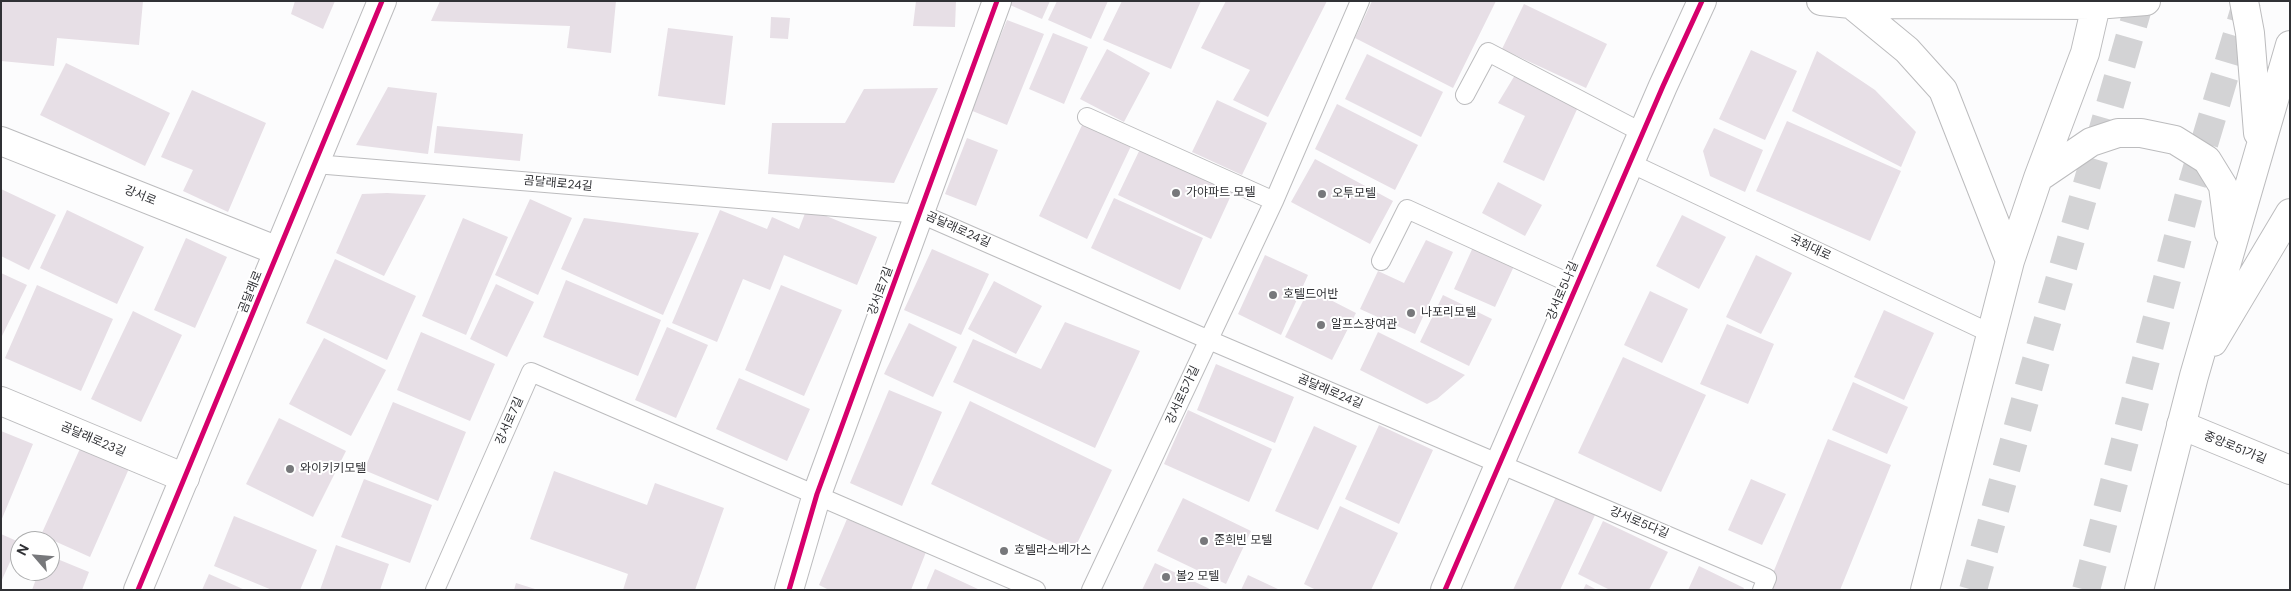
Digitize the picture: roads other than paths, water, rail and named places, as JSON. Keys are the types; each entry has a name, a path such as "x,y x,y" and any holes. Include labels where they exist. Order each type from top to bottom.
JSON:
{"street":[{"name":"곰달래로","path":"138,590 382,1"},
{"name":"강서로7길","path":"789,590 817,494 921,214 997,1"},
{"name":"강서로5나길","path":"1445,590 1576,286 1702,1"},
{"path":"1821,1 1851,4 2097,3 2146,1"},
{"path":"2244,1 2250,34 2259,149"},
{"path":"1925,590 2010,261 2038,178 2085,53 2097,3"},
{"path":"1851,4 1906,50 1943,90 2010,261"},
{"path":"2139,590 2230,245 2290,45"},
{"path":"2038,178 2090,142 2118,133 2141,133 2175,140 2207,160 2223,186 2230,245"},
{"name":"강서로","path":"1,142 278,251"},
{"path":"2194,376 2290,213"},
{"name":"곰달래로23길","path":"1,402 185,478"},
{"name":"중앙로51가길","path":"2181,425 2290,470"}],"lane":[{"name":"강서로5가길","path":"1091,590 1274,201 1360,1"},
{"path":"1465,95 1488,52 1643,133"},
{"path":"1088,117 1274,201"},
{"name":"국회대로","path":"1630,163 1990,333"},
{"name":"곰달래로24길","path":"315,164 921,214 1499,464"},
{"name":"강서로5나길","path":"1381,261 1407,209 1576,286"},
{"name":"강서로7길","path":"435,590 531,372 817,494"},
{"name":"강서로5다길","path":"1499,464 1767,578 1762,590"},
{"path":"817,494 1036,590"}],"tunnel":[{"path":"1973,590 2035,364 2140,1"},
{"path":"2086,590 2190,191 2247,1"}],"place":[{"name":"가야파트 모텔","path":"1176,193"},
{"name":"오투모텔","path":"1322,194"},
{"name":"호텔드어반","path":"1273,295"},
{"name":"나포리모텔","path":"1411,313"},
{"name":"알프스장여관","path":"1321,325"},
{"name":"와이키키모텔","path":"290,469"},
{"name":"준희빈 모텔","path":"1204,541"},
{"name":"호텔라스베가스","path":"1004,551"},
{"name":"볼2 모텔","path":"1166,577"}]}
